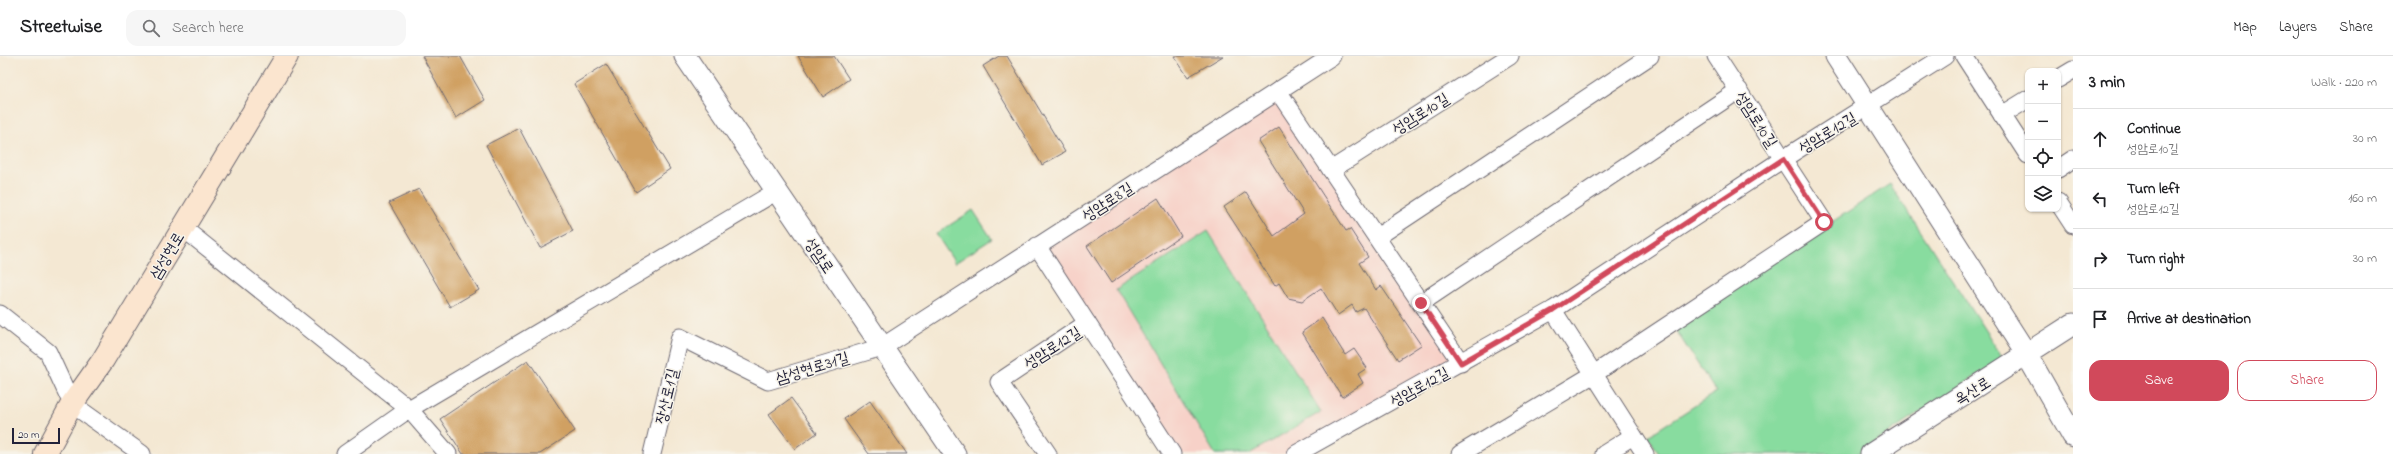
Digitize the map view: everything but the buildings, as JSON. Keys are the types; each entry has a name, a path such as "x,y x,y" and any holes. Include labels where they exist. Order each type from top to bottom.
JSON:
{"main road":[{"name":"삼성현로","path":"45,454 72,404 103,360 287,56"}],"street":[{"name":"성암로","path":"685,56 955,454"},
{"name":"성암로8길","path":"882,347 1332,56"},
{"name":"성암로10길","path":"1331,170 1510,56"},
{"path":"1377,237 1650,56"},
{"name":"성암로10길","path":"1594,374 1824,222 1716,56"},
{"path":"1836,56 2027,355 2073,436"},
{"name":"성암로12길","path":"1296,454 1461,363 1553,310 1783,159 1945,56"},
{"path":"1964,56 2025,150"},
{"path":"2061,77 2073,70"},
{"path":"1421,303 1738,90"},
{"path":"1278,91 1461,363"},
{"path":"2002,115 2025,100"},
{"path":"2061,167 2073,159"},
{"path":"345,454 409,409 777,191"},
{"path":"2061,207 2073,225"},
{"path":"183,228 409,409 448,454"},
{"path":"1036,246 1087,324"},
{"path":"1553,310 1645,454"},
{"path":"0,314 48,352 72,404 142,454"},
{"name":"성암로12길","path":"1048,454 999,382 1087,324 1172,454"},
{"name":"옥산로","path":"1871,454 2073,324"},
{"name":"삼성현로31길","path":"680,337 768,381 882,347"},
{"name":"장산로1길","path":"652,454 680,337"},
{"path":"1460,454 1594,374"},
{"path":"1604,454 1634,436"}],"shaded area":[{"path":"1278,91 1461,363 1298,454 1172,454 1037,246"}],"green space":[{"path":"1890,184 2003,358 1857,454 1659,454 1648,436 1716,392 1673,326"},
{"path":"973,210 992,239 955,263 936,234"},
{"path":"1208,231 1321,412 1249,454 1215,454 1116,290"}],"route":[{"path":"1421,303 1461,363 1553,310 1783,159 1824,222"}]}
